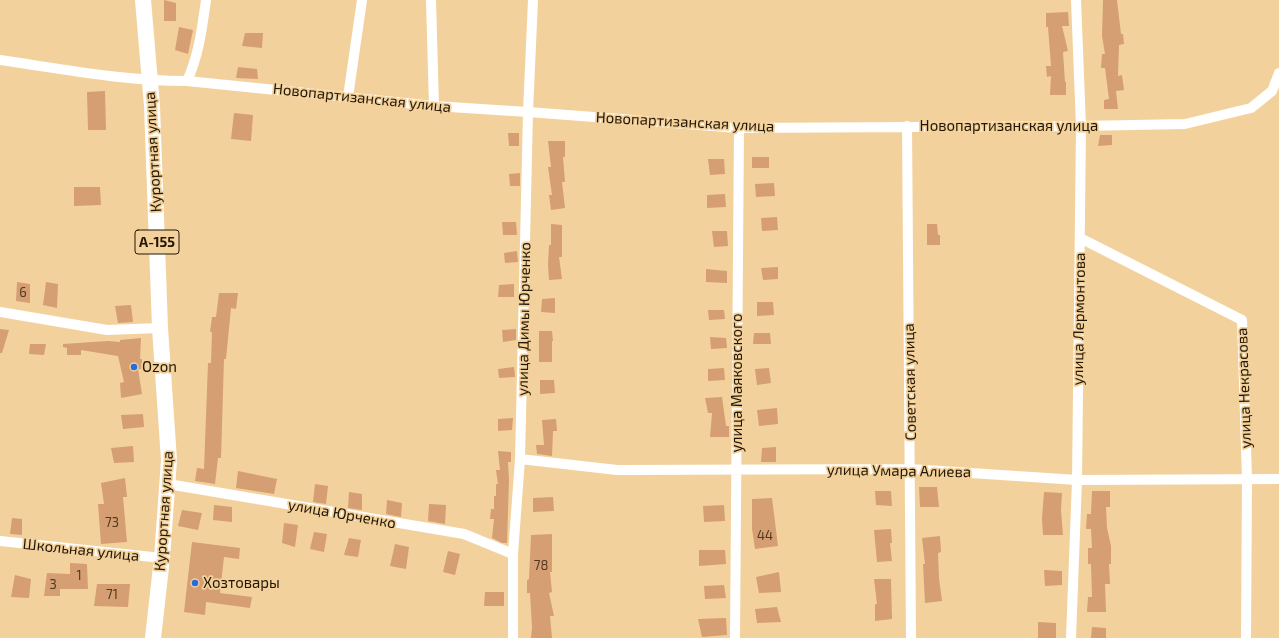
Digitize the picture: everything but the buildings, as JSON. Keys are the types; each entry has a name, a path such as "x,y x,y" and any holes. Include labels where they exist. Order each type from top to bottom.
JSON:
{"main road":[{"name":"Курортная улица","path":"143,0 148,79 152,106 160,328 169,460 162,558 153,638"}],"street":[{"path":"187,81 198,51 206,0"},
{"path":"348,97 362,0"},
{"path":"431,0 434,106"},
{"name":"улица Димы Юрченко","path":"513,638 513,554 520,459 528,112 533,0"},
{"name":"улица Лермонтова","path":"1071,638 1077,480 1081,126 1076,0"},
{"path":"0,60 92,74 148,79"},
{"name":"Новопартизанская улица","path":"148,79 187,81 434,106 739,128 1185,124 1251,108 1272,91 1279,73"},
{"name":"Советская улица","path":"907,126 911,638"},
{"name":"улица Маяковского","path":"735,638 739,128"},
{"name":"улица Некрасова","path":"1080,238 1242,320 1247,479 1246,638"},
{"path":"0,312 107,330 160,328"},
{"name":"улица Умара Алиева","path":"520,459 617,470 910,469 1077,480 1279,479"},
{"name":"улица Юрченко","path":"168,484 464,534 513,554"},
{"name":"Школьная улица","path":"0,541 162,558"}],"place":[{"name":"Ozon","path":"134,367"},
{"name":"Хозтовары","path":"195,583"}]}
